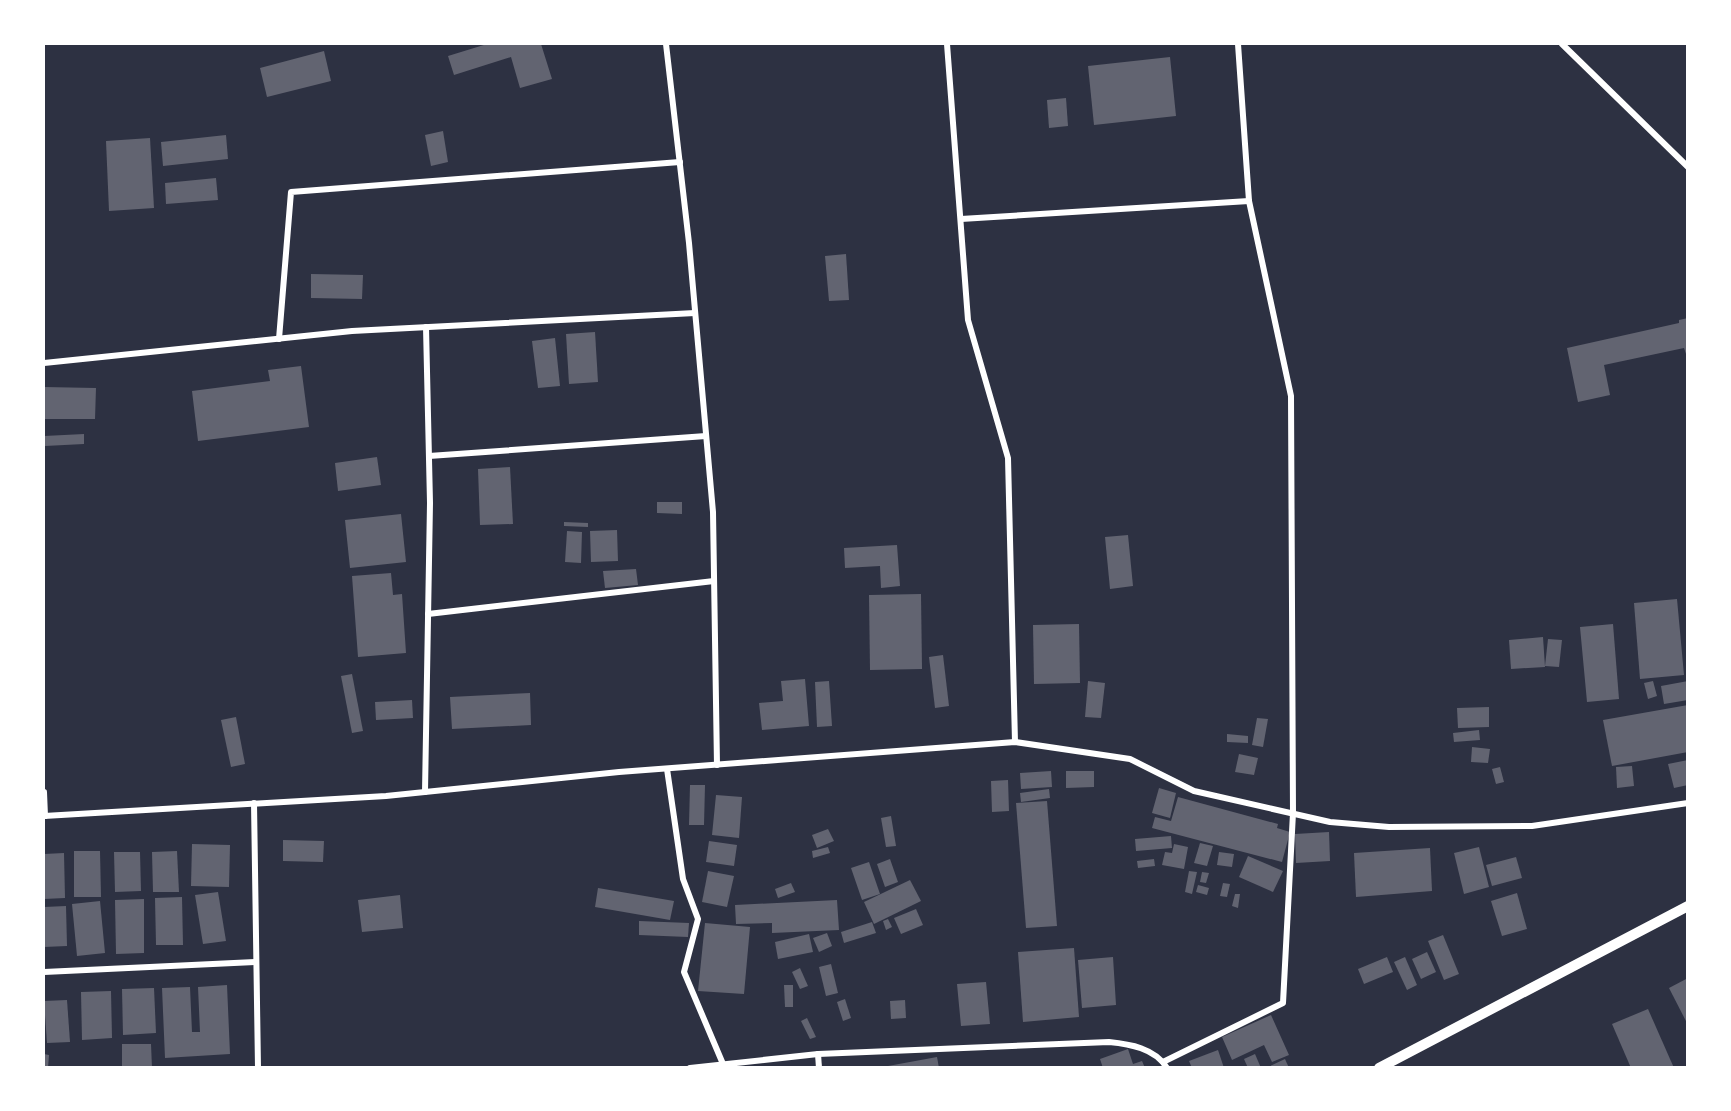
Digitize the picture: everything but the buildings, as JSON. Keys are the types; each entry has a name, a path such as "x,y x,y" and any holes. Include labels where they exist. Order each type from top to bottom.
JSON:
{"street":[{"path":"666,44 680,162 713,512 717,765"},
{"path":"947,44 968,320 1008,458 1015,742"},
{"path":"690,1068 818,1054 1109,1041 1136,1046 1165,1065 1283,1003 1293,813 1291,396 1249,201 1238,44"},
{"path":"1562,44 1688,167"},
{"path":"279,339 291,192 680,162"},
{"path":"961,219 1249,201"},
{"path":"44,363 279,339 426,327 695,313"},
{"path":"425,792 429,456 426,327"},
{"path":"429,456 706,436"},
{"path":"428,614 714,581"},
{"path":"44,792 44,816 425,792 667,769 1015,742 1130,759 1194,791 1330,822 1389,827 1532,826 1688,803"},
{"path":"667,769 683,879 698,919 684,972 723,1064"},
{"path":"254,803 258,1068"},
{"path":"1379,1068 1688,906"},
{"path":"44,972 255,962"},
{"path":"818,1054 819,1068"}]}
